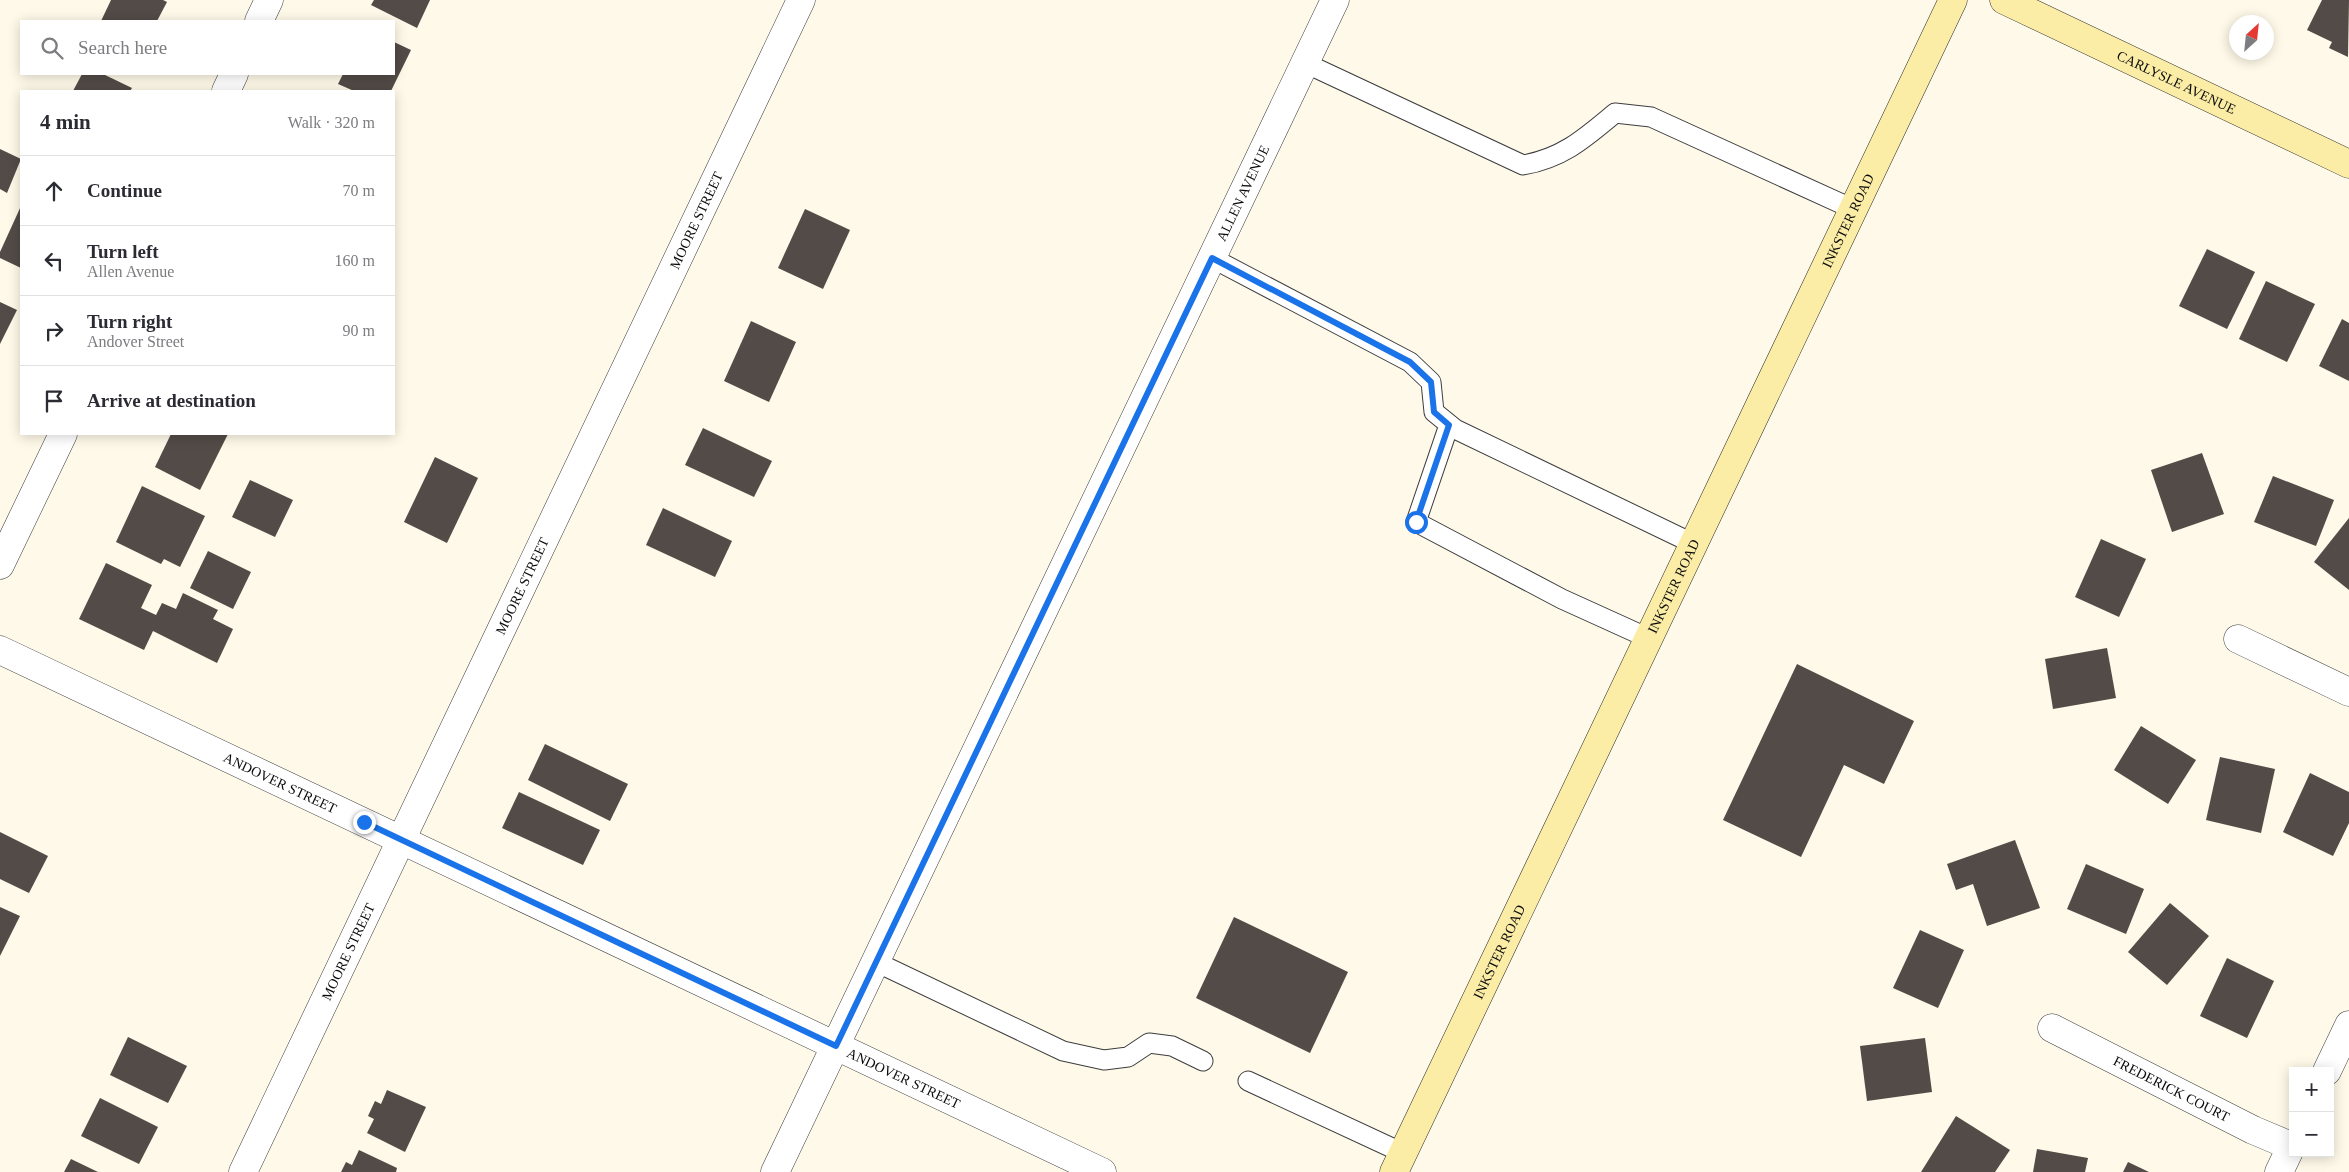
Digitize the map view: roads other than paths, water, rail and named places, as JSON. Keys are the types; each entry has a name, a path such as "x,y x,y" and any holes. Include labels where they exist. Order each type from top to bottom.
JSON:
{"main road":[{"name":"INKSTER ROAD","path":"1398,1162 1953,0"},
{"name":"CARLYSLE AVENUE","path":"2004,0 2349,164"}],"street":[{"path":"259,20 269,0"},
{"name":"MOORE STREET","path":"243,1172 802,0"},
{"name":"ALLEN AVENUE","path":"775,1172 1335,0"},
{"path":"226,90 234,75"},
{"path":"0,565 63,435"},
{"path":"2238,639 2349,692"},
{"name":"ANDOVER STREET","path":"0,650 1102,1172"},
{"path":"2329,1067 2349,1025"},
{"name":"FREDERICK COURT","path":"2052,1028 2253,1130 2289,1144"},
{"path":"2279,1172 2289,1151"}],"lane":[{"path":"1305,64 1524,165 1544,161 1576,146 1615,113 1651,117 1853,209"},
{"path":"1212,258 1410,362 1431,382 1434,412 1449,425 1694,544"},
{"path":"1449,425 1416,522 1562,599 1648,638"},
{"path":"876,962 1063,1051 1104,1060 1128,1058 1150,1043 1172,1046 1203,1061"},
{"path":"1248,1081 1398,1162"}]}
